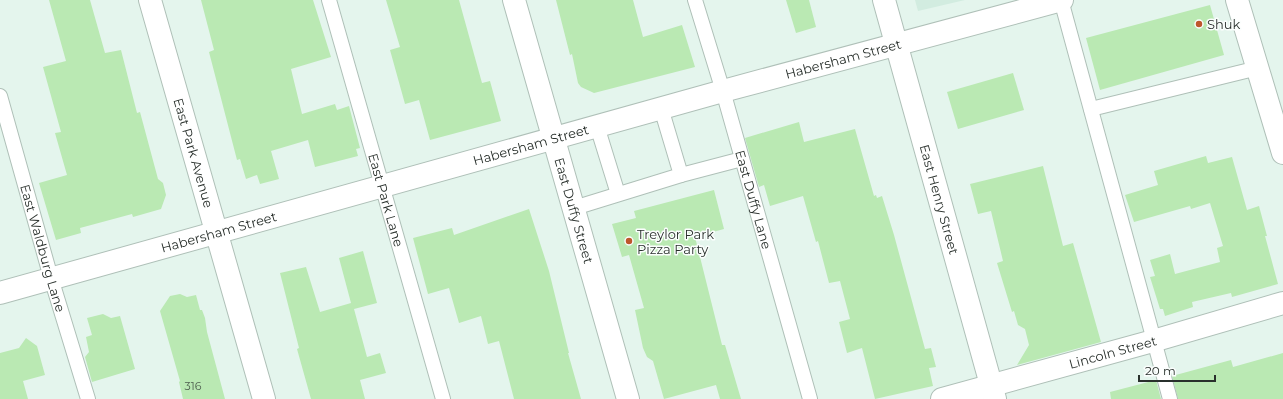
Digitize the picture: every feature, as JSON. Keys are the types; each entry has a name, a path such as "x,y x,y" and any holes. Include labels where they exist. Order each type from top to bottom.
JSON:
{"street":[{"name":"East Park Avenue","path":"150,0 264,399"},
{"name":"East Duffy Street","path":"514,0 628,399"},
{"name":"East Henry Street","path":"884,0 994,392"},
{"path":"1237,0 1283,153"},
{"name":"Habersham Street","path":"0,293 661,108 1058,1"},
{"name":"Lincoln Street","path":"942,399 994,392 1153,341 1283,303"}],"lane":[{"name":"East Park Lane","path":"329,0 443,399"},
{"name":"East Duffy Lane","path":"695,0 723,91 810,399"},
{"path":"1058,1 1091,109 1170,399"},
{"path":"1091,109 1258,68"},
{"name":"East Waldburg Lane","path":"0,96 51,278 88,399"},
{"path":"661,108 681,175"},
{"path":"597,126 618,194"},
{"path":"574,208 681,175 742,159"}],"shaded area":[{"path":"915,0 965,0 918,11"}],"building":[{"path":"49,0 90,0 105,53 121,50 137,113 140,112 158,179 163,183 166,195 161,209 133,217 132,214 80,228 81,233 56,240 39,183 67,175 55,133 61,132 43,67 66,61"},
{"path":"201,0 313,0 331,57 291,69 302,114 335,104 337,110 349,106 360,148 356,149 358,156 315,167 308,140 271,151 279,179 260,184 257,175 246,179 240,159 237,160 209,52 214,50"},
{"path":"386,0 459,0 482,83 490,81 501,121 430,140 419,100 405,104 390,50 400,47"},
{"path":"556,0 633,0 643,37 682,25 695,67 594,93 581,87 578,83 572,54 570,55"},
{"path":"786,0 809,0 816,27 796,33"},
{"path":"1210,5 1224,55 1100,90 1086,38"},
{"path":"1013,73 1024,110 958,129 947,92"},
{"path":"799,122 804,142 855,129 874,196 876,195 877,198 882,196 925,349 931,348 936,367 929,368 933,386 875,399 862,348 847,353 839,322 850,319 840,281 829,283 818,241 816,242 803,196 770,206 764,185 759,187 745,138"},
{"path":"1206,156 1208,163 1232,157 1247,210 1259,206 1267,236 1265,236 1278,284 1232,297 1231,293 1192,302 1193,307 1165,316 1163,309 1160,309 1150,277 1155,276 1150,260 1170,254 1175,274 1220,262 1217,248 1223,246 1210,203 1191,209 1190,206 1134,222 1125,195 1158,185 1154,171"},
{"path":"1043,166 1063,246 1073,243 1101,342 1017,365 1029,345 1025,329 1018,325 1014,311 1012,312 997,263 1003,261 991,211 978,214 970,184"},
{"path":"714,190 724,229 695,237 722,345 725,345 741,399 720,399 716,385 664,399 653,361 647,357 643,348 635,310 644,308 629,255 622,257 612,224 636,218 634,211"},
{"path":"529,209 549,271 568,353 581,399 514,399 499,341 488,344 481,316 459,323 449,288 428,294 413,238 452,228 454,235"},
{"path":"363,251 377,303 354,309 367,357 380,353 386,373 360,380 365,399 311,399 297,349 299,348 280,273 306,267 320,312 351,303 339,258"},
{"path":"180,294 187,297 196,295 200,310 202,310 205,318 207,332 225,399 183,399 180,381 160,311 170,296"},
{"path":"103,314 111,318 120,316 135,369 92,382 85,357 89,352 86,337 92,335 87,318"},
{"path":"26,338 37,346 45,375 23,381 28,399 0,399 0,353 19,348"},
{"path":"1283,353 1283,399 1178,399 1172,376 1231,360 1233,367"},
{"path":"1156,380 1161,399 1111,399 1110,392"}],"place":[{"name":"Shuk","path":"1199,24"},
{"name":"Treylor Park Pizza Party","path":"629,241"}]}
